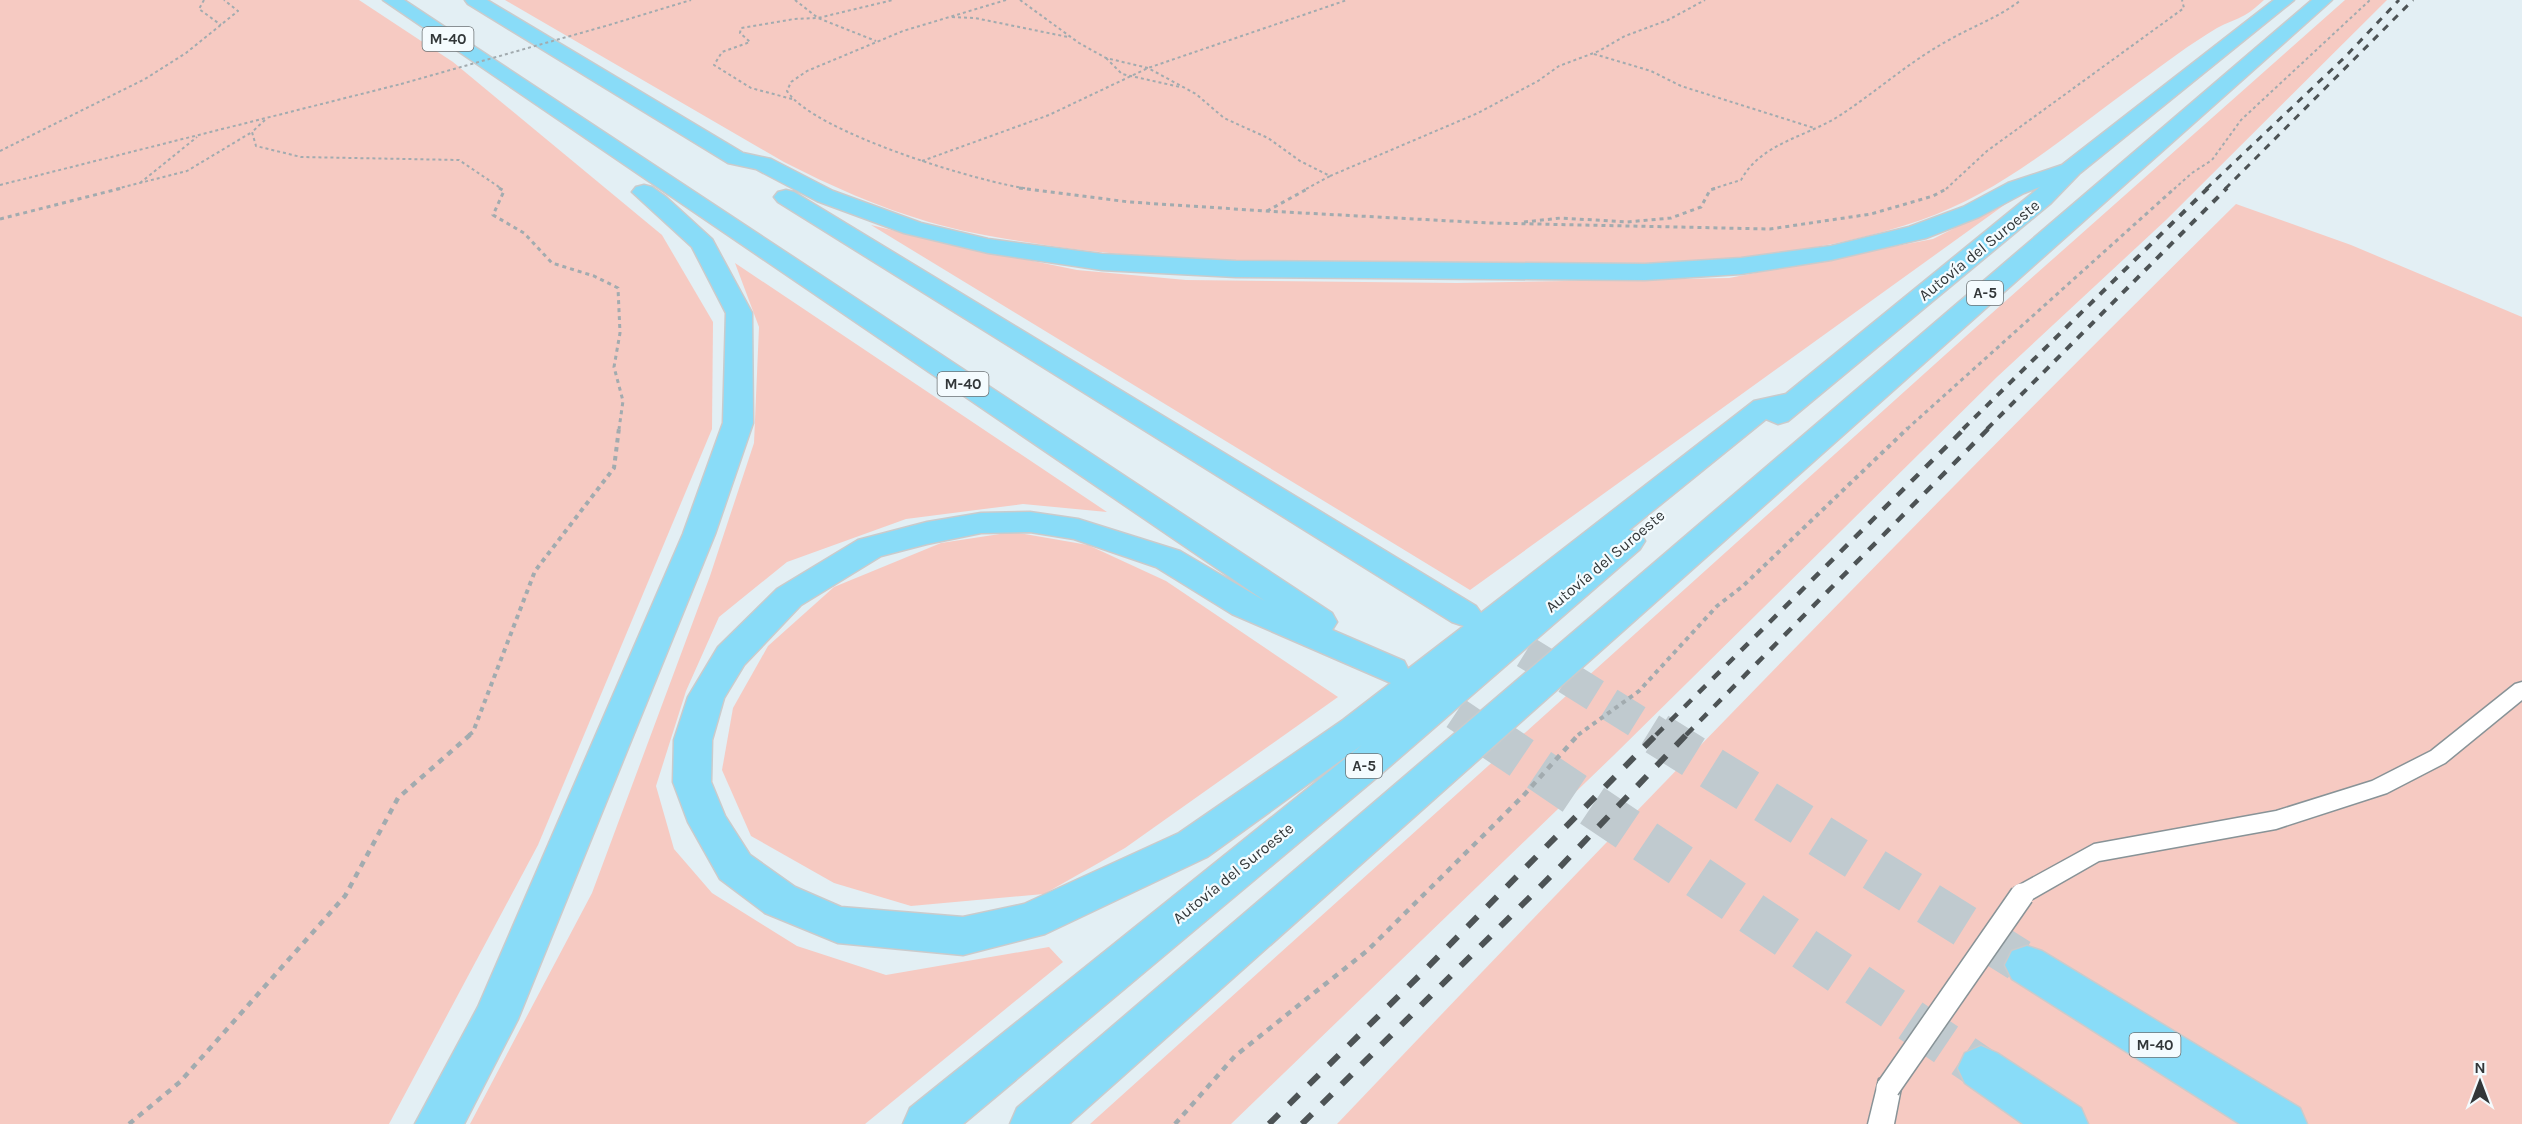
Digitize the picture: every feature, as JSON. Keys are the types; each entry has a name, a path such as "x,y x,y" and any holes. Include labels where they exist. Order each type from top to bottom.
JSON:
{"highway":[{"name":"M-40","path":"392,0 1391,670 1244,606 1168,559 1078,529 1030,522 981,523 927,533 870,548 789,597 731,656 706,697 693,740 692,782 708,822 735,867 780,900 838,925 963,936 1030,921 1193,845 1356,730 1764,407 1794,401"},
{"name":"M-40","path":"474,0 736,158 744,171 1464,614"},
{"name":"Autovía del Suroeste","path":"927,1124 1368,762 1794,401 2043,198 2072,168 2285,0"},
{"name":"Autovía del Suroeste","path":"1034,1124 2323,0"},
{"path":"439,1124 495,1019 699,534 738,423 739,313 703,244 658,202 564,135 535,97"},
{"path":"736,158 763,164 825,196 913,228 988,246 1102,262 1236,269 1598,272 1645,272 1741,266 1831,253 1917,233 1971,212 2016,188 2072,168"},
{"name":"M-40","path":"2027,965 2283,1124"},
{"path":"1981,1068 2064,1124"}],"lane":[{"path":"1881,1124 1888,1088 2022,895 2094,853 2276,820 2379,787 2438,757 2522,689"}],"path":[{"path":"204,0 200,9 221,25"},
{"path":"0,151 145,79 186,53 238,11 224,0"},
{"path":"0,185 401,84 691,0"},
{"path":"795,0 818,18"},
{"path":"818,18 893,0"},
{"path":"1006,0 903,31 807,71 791,82 787,91 792,99 814,116 844,130 922,161 1005,186 1129,202 1266,211 1514,224 1770,229 1871,214 1933,196 1948,188 1987,151 2184,8 2181,0"},
{"path":"1020,0 1070,37 1106,58 1122,74 1130,78 1185,88"},
{"path":"922,161 1049,115 1148,68 1347,0"},
{"path":"1266,211 1330,176 1478,113 1538,81 1559,66 1594,53 1625,36 1668,20 1705,0"},
{"path":"1514,224 1561,218 1649,221 1686,213 1701,207 1710,190 1741,180 1749,165 1778,145 1837,117 1948,40 2003,14 2021,0"},
{"path":"1175,1124 1235,1056 1368,950 1523,796 1579,734 1639,691 1717,606 1743,586 1945,393 2192,173 2212,160 2241,120 2370,0"},
{"path":"792,99 759,93 729,77 714,65 722,52 750,42 740,33 741,28 809,17 818,18 877,42"},
{"path":"948,17 975,18 1070,37"},
{"path":"1594,53 1652,71 1681,86 1815,128"},
{"path":"1106,58 1148,68 1196,94 1224,118 1268,138 1300,161 1330,176"},
{"path":"0,219 187,171 252,132 265,120"},
{"path":"129,1124 180,1082 345,896 398,798 473,732 535,571 614,468 623,401 614,367 620,333 618,288 594,276 552,263 524,232 493,215 504,191 459,160 301,157 256,146 252,132"},
{"path":"138,184 168,164 198,136"}],"shaded area":[{"path":"0,0 359,0 453,62 662,235 713,322 712,429 538,845 389,1124 0,1124"},
{"path":"505,0 2264,0 2242,17 2217,28 2187,47 2008,177 1952,208 1921,220 1864,237 1805,249 1746,257 1686,262 1565,264 1245,261 1144,256 1045,245 943,226 873,203 784,162"},
{"path":"2345,0 2387,0 2166,220 1997,377 1614,755 1231,1124 1090,1124 1965,337"},
{"path":"2014,198 1470,590 871,225 944,243 1077,270 1186,280 1457,283 1729,278 1933,239"},
{"path":"2236,204 2351,245 2522,317 2522,1124 1337,1124 1783,660"},
{"path":"735,263 1107,512 1023,504 906,519 787,562 719,617 686,691 656,786 674,849 712,893 797,946 886,975 1049,947 1063,962 865,1124 470,1124 592,893 710,576 754,443 759,327"},
{"path":"1013,532 1088,545 1166,581 1338,697 1125,848 1044,894 911,906 834,883 751,836 722,770 733,708 768,646 834,587 941,543"}],"tunnel":[{"path":"1484,626 1659,735"},
{"path":"1415,686 1488,735"},
{"path":"1486,734 1981,1068"},
{"path":"1657,734 2027,965"}],"railway":[{"path":"2206,189 2345,57 2399,0"},
{"path":"2225,189 2413,0"},
{"path":"1963,429 2208,188"},
{"path":"1987,429 2227,188"},
{"path":"1657,734 1965,428"},
{"path":"1686,735 1989,428"},
{"path":"1269,1124 1420,975 1657,734"},
{"path":"1302,1124 1559,868 1687,734"}]}
